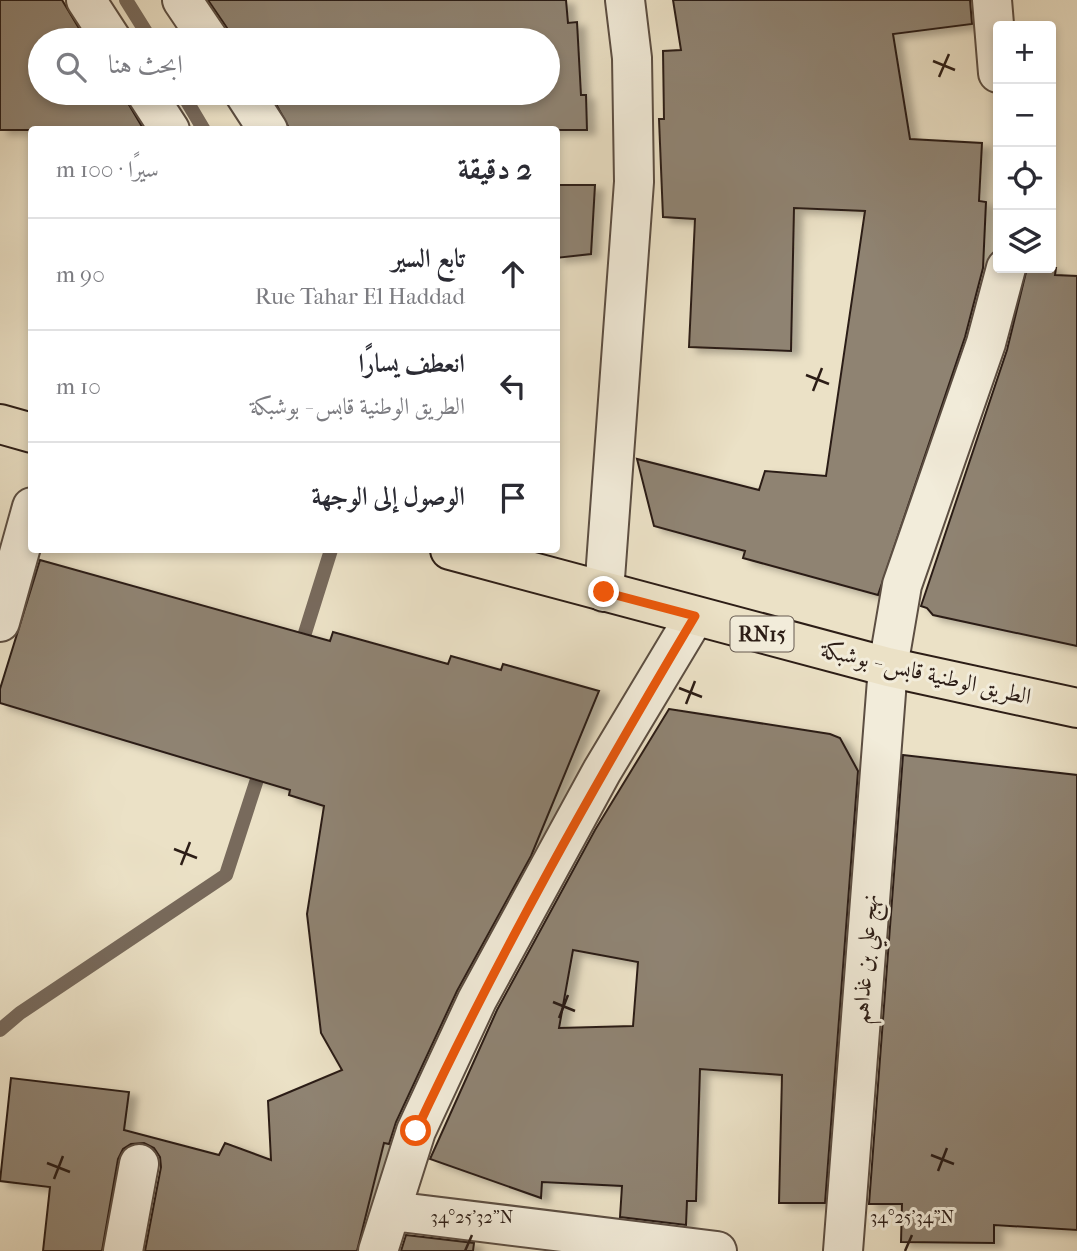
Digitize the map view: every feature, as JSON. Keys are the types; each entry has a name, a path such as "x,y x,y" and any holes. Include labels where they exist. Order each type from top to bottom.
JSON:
{"main road":[{"path":"0,424 28,432"},
{"name":"الطريق الوطنية قابس - بوشبكة","path":"461,553 888,667 1077,708"}],"street":[{"path":"86,0 104,28"},
{"path":"181,0 201,28"},
{"path":"604,592 634,182 632,58 625,0"},
{"path":"992,0 994,21"},
{"path":"154,105 167,126"},
{"path":"252,105 265,126"},
{"name":"نهج علي بن غذاهم","path":"843,1251 888,667 902,585 986,343 1005,273"},
{"path":"0,622 28,521"},
{"path":"378,1251 416,1131 477,1000 602,771 695,616"},
{"path":"123,1251 139,1164"},
{"path":"392,1211 717,1251"}],"building":[{"path":"0,0 62,0 79,28 28,28 28,105 129,105 142,126 28,126 28,130 0,130"},
{"path":"208,0 566,0 568,23 577,22 581,95 586,95 587,130 560,130 560,126 288,126 276,105 560,105 560,28 227,28"},
{"path":"673,0 970,0 972,24 893,34 910,139 982,143 979,201 986,202 983,268 965,337 878,595 743,558 745,551 654,526 637,459 759,490 765,471 826,476 865,211 794,208 791,351 689,347 695,219 663,217 659,119 664,119 663,51 681,50"},
{"path":"560,185 595,185 591,254 560,258"},
{"path":"1026,273 1077,276 1077,646 933,615 921,606 1007,350"},
{"path":"40,560 330,641 333,632 448,664 451,656 501,670 503,664 599,691 531,856 457,991 396,1122 389,1144 384,1143 357,1251 145,1251 161,1167 160,1157 154,1148 144,1143 131,1144 123,1149 118,1159 102,1251 43,1251 50,1187 0,1181 11,1078 129,1092 124,1130 219,1155 225,1143 271,1160 268,1101 342,1070 321,1033 307,914 324,806 289,795 290,790 0,703 0,689"},
{"path":"669,709 830,734 840,738 858,771 825,1203 779,1203 782,1075 700,1069 696,1201 687,1201 686,1225 620,1217 622,1186 542,1182 541,1198 430,1159 497,1010 595,830","holes":["573,950 638,962 633,1026 559,1028"]},
{"path":"903,755 1077,775 1077,1230 994,1225 994,1243 901,1242 902,1204 869,1204"},
{"path":"406,1235 474,1243 473,1251 401,1251"}],"waterway":[{"path":"126,0 144,28"},
{"path":"189,105 202,126"},
{"path":"299,652 330,553"},
{"path":"0,1030 20,1013 226,875 262,764"}],"route":[{"path":"416,1131 477,1000 602,771 695,616 604,592"}]}
